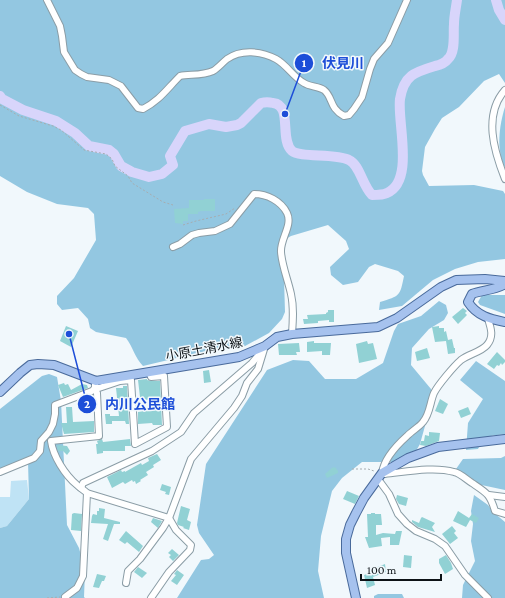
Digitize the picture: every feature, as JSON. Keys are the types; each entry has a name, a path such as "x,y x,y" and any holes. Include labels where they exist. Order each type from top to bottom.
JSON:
{"main road":[{"name":"小原土清水線","path":"0,392 20,372 30,365 54,365 95,384 149,372 239,357 265,346 277,337 292,334 378,327 397,318 441,287 456,280 485,279 505,281"},
{"path":"505,284 496,288 483,290 472,294 468,302 472,308 488,319 505,322"},
{"path":"356,598 346,553 346,539 350,525 364,498 380,476 408,458 438,447 505,439"}],"street":[{"path":"48,0 60,26 64,52 75,70 87,77 109,80 121,86 138,108 143,109 150,106 164,95 180,76 204,74 214,70 235,54 244,52 261,54 276,59 285,65 303,83 323,90 336,111 344,116 352,112 362,97 374,59 388,43 407,0"},
{"path":"505,90 498,99 493,115 492,131 497,156 505,179"},
{"path":"173,247 180,244 192,235 215,231 230,224 254,194 263,194 273,198 287,212 289,219 281,252 291,294 293,309 292,334"},
{"path":"488,319 492,330 488,345 461,360 437,387 426,419 407,436 390,456 383,466 380,476 398,514 416,531 435,539 445,546 465,575 488,598"},
{"path":"81,488 83,483 152,451 182,432 194,413 252,363 265,346"},
{"path":"126,583 128,571 140,559 169,518 191,459 234,408 242,396 247,383 258,369 265,346"},
{"path":"95,384 99,388 120,381 131,380 134,444 167,426 164,376 151,377 149,372"},
{"path":"95,384 99,436 50,441 52,449 65,472 87,493 169,518 176,530 191,545 190,550 169,572 151,598"},
{"path":"0,472 34,458 40,451 41,441 49,432 53,424 55,405 92,391 95,384"},
{"path":"380,476 385,474 434,470 455,472 489,495 505,497"},
{"path":"65,597 77,588 83,576 87,493"},
{"path":"489,495 495,511 505,514"}],"path":[{"path":"0,105 19,116 53,126 61,130 84,150 106,154 112,159 115,166 128,176 132,183 163,202 174,205"},
{"path":"183,225 226,214 238,206"},
{"path":"352,469 368,469 380,476"},
{"path":"47,598 65,597"}],"shaded area":[{"path":"0,0 505,0 505,83 499,74 484,81 459,107 442,118 425,147 422,171 429,186 474,185 503,191 505,194 505,259 478,262 455,269 433,280 402,306 379,310 380,302 392,298 398,294 404,276 398,271 375,264 369,267 358,282 343,285 331,275 330,267 349,249 346,241 328,225 291,236 284,240 280,256 284,279 285,312 282,319 269,333 245,346 206,351 143,366 126,338 96,332 90,328 88,319 78,308 62,310 57,304 57,296 74,278 96,240 94,214 88,208 57,204 27,192 0,176"},
{"path":"505,107 505,168 500,154 499,138"},
{"path":"482,295 505,295 505,314 480,305 478,302"},
{"path":"439,301 446,305 448,313 444,320 429,329 412,348 411,365 431,389 433,397 420,444 416,451 394,462 362,462 342,478 332,491 321,536 318,571 324,598 177,598 201,560 209,559 214,555 199,533 197,525 206,464 267,370 293,360 309,361 325,379 356,379 383,363 394,331 398,324 421,316"},
{"path":"476,361 505,381 505,435 489,437 483,441 478,449 466,450 468,423 483,399 460,380"},
{"path":"49,374 57,377 61,401 67,525 79,548 85,571 85,598 0,598 0,528 7,526 29,499 28,461 0,473 0,409 42,376"},
{"path":"505,456 505,490 472,483 458,475 456,469 463,459 501,458"},
{"path":"27,480 29,499 7,526 0,528 0,497 10,497 11,481"},
{"path":"474,495 488,505 493,512 505,522 505,598 462,598 463,585 475,561 471,541 473,524 471,511"},
{"path":"378,594 402,594 404,598 374,598 374,596"}],"building":[{"path":"215,199 215,211 201,211 198,212 198,214 188,214 188,221 183,221 183,224 175,223 174,209 189,208 189,200"},
{"path":"463,308 467,311 465,313 467,315 458,324 452,317"},
{"path":"328,310 334,310 334,322 329,322 329,320 318,321 318,323 304,324 303,319 308,319 307,315 326,314"},
{"path":"66,326 78,331 71,347 60,341"},
{"path":"439,326 439,328 444,328 444,332 446,331 448,340 452,339 455,353 448,354 446,341 435,342 432,327"},
{"path":"314,341 314,343 331,343 330,355 322,355 322,351 307,352 307,342"},
{"path":"367,341 368,344 373,343 377,359 359,363 356,344"},
{"path":"299,343 300,352 296,352 297,355 279,355 278,344"},
{"path":"427,348 430,358 417,361 415,352"},
{"path":"497,352 505,360 505,362 502,365 501,363 499,366 497,365 494,369 487,364"},
{"path":"209,370 211,382 204,383 203,371"},
{"path":"147,379 151,381 160,381 162,425 153,425 152,423 138,424 138,412 145,411 145,409 158,408 158,399 143,400 143,397 140,397 138,380"},
{"path":"64,383 65,385 68,384 71,390 82,384 87,385 88,388 63,397 58,385"},
{"path":"123,386 127,386 129,424 126,424 125,421 112,421 112,424 106,424 105,414 110,414 110,416 119,416 116,388 123,388"},
{"path":"440,399 448,404 443,414 435,411"},
{"path":"66,407 72,407 73,422 94,421 94,432 64,434 61,423 67,423"},
{"path":"468,407 471,414 461,418 458,411"},
{"path":"429,432 440,433 439,441 426,446 420,445 421,441 424,441 425,435 429,436"},
{"path":"102,439 103,442 130,439 131,446 125,446 125,451 103,451 103,453 97,454 97,441"},
{"path":"57,445 67,446 70,451 67,455 63,451 58,451"},
{"path":"157,454 161,460 146,472 148,475 140,480 141,481 136,484 135,481 133,482 132,480 125,484 123,482 112,488 107,477 121,470 122,472 125,472 141,463 142,465 149,461 148,458"},
{"path":"335,467 338,473 327,478 325,474"},
{"path":"162,484 171,487 169,495 160,490"},
{"path":"347,491 359,496 355,504 343,499"},
{"path":"397,495 408,498 406,506 399,504 396,499"},
{"path":"181,506 190,509 187,520 191,522 189,530 183,528 184,527 178,525 177,523"},
{"path":"99,508 105,509 104,518 120,522 120,524 114,524 108,541 103,539 108,524 91,523 93,514 97,515"},
{"path":"458,511 469,518 472,514 479,518 476,523 470,520 466,527 453,521"},
{"path":"72,514 82,514 81,531 71,530"},
{"path":"367,514 381,514 382,525 376,525 376,535 383,533 395,534 396,531 402,531 399,545 390,545 390,537 381,538 382,546 369,548 365,537 368,537"},
{"path":"422,517 435,523 432,527 435,532 418,527 412,522 412,520 419,523"},
{"path":"153,518 162,521 158,528 151,522"},
{"path":"452,526 456,531 454,533 458,538 450,544 442,534"},
{"path":"126,531 143,546 139,552 127,542 125,544 119,540"},
{"path":"172,549 179,555 173,561 169,557 171,555 168,553"},
{"path":"404,555 412,556 411,568 403,567"},
{"path":"446,555 453,569 445,574 439,563 439,559"},
{"path":"385,564 386,572 373,577 375,585 367,588 364,575 367,574 367,572"},
{"path":"138,567 147,573 142,578 134,572"},
{"path":"177,570 184,575 177,585 171,581 176,575 174,574"},
{"path":"97,574 106,576 99,588 93,587"}],"waterway":[{"path":"0,96 2,99 23,110 56,121 75,133 89,146 109,150 114,154 121,166 132,172 149,177 162,174 173,165 170,156 185,131 209,124 226,127 237,125 241,123 261,103 273,103 279,105 283,110 286,139 288,146 292,151 302,154 343,158 349,160 356,166 372,195 384,194 395,186 400,176 403,164 400,99 404,85 416,73 442,64 451,56 457,0"},
{"path":"496,0 499,10 505,20"}],"place":[{"name":"伏見川","path":"285,114"},
{"name":"内川公民館","path":"69,334"}]}
